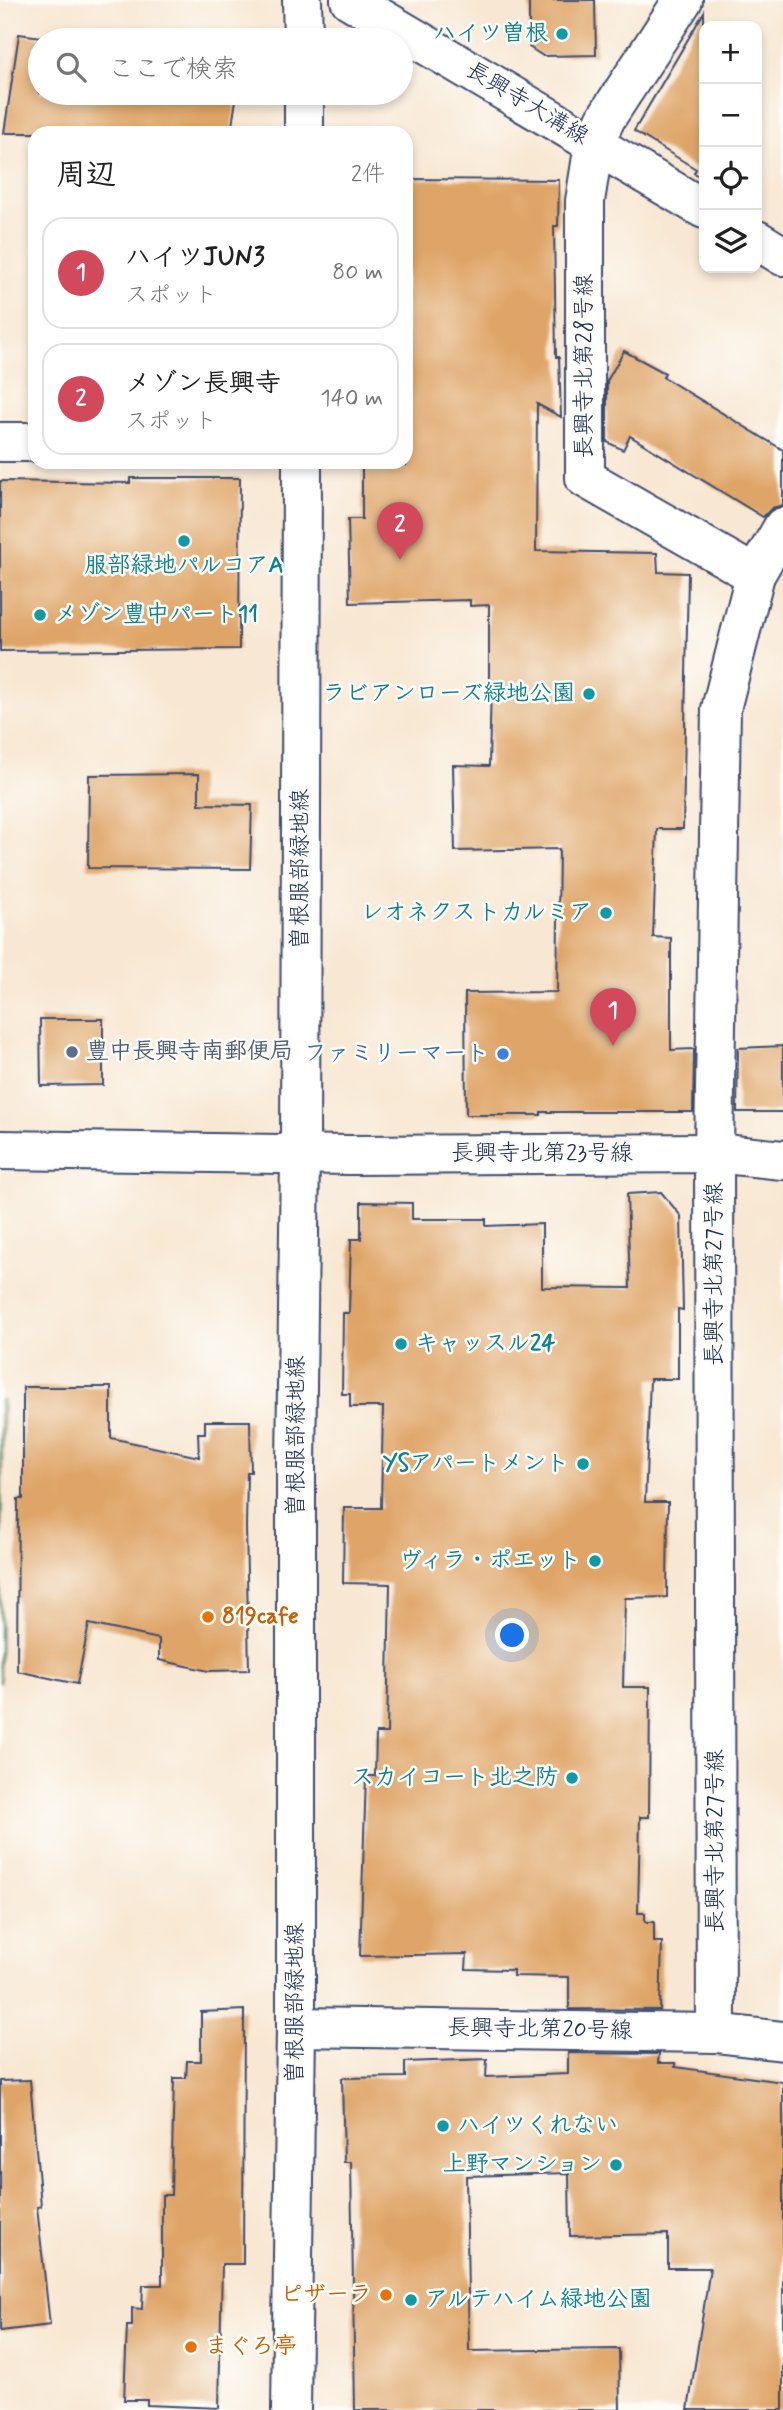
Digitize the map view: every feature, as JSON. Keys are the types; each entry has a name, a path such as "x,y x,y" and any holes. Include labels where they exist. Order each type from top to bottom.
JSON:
{"street":[{"path":"302,0 303,28"},
{"name":"長興寺大溝線","path":"350,0 397,28"},
{"path":"594,144 607,118 683,0"},
{"name":"長興寺大溝線","path":"413,37 699,206"},
{"path":"304,105 304,126"},
{"name":"長興寺北第28号線","path":"594,144 584,201 585,478 755,575"},
{"path":"762,243 783,256"},
{"path":"0,442 28,442"},
{"name":"曽根服部緑地線","path":"291,2410 296,2027 296,1465 300,1155 302,469"},
{"name":"長興寺北第27号線","path":"716,2033 714,1153 721,709 755,575 783,527"},
{"name":"長興寺北第23号線","path":"0,1150 300,1155 714,1153 783,1160"},
{"name":"長興寺北第20号線","path":"296,2027 716,2033 783,2041"}],"green space":[{"path":"0,1400 3,1400 0,1683"}],"building":[{"name":"ハイツ曽根","path":"529,0 595,0 596,55 543,56 529,47"},
{"path":"704,12 704,21 699,21 699,176 694,173 696,169 634,131"},
{"path":"19,34 28,35 28,105 235,105 232,126 28,126 28,133 4,133"},
{"path":"413,179 559,180 558,226 554,226 556,357 559,357 561,417 537,404 536,551 657,553 658,572 688,573 683,829 657,829 653,937 671,938 671,1050 694,1049 693,1112 466,1115 465,993 557,992 559,849 455,851 453,765 489,766 489,605 470,606 470,600 350,603 348,519 362,519 362,469 413,469"},
{"path":"624,351 665,373 663,377 783,450 783,505 772,508 763,517 630,436 623,450 607,442 607,381"},
{"path":"130,478 240,478 239,649 0,651 0,481 130,483"},
{"path":"199,774 199,804 252,805 250,869 88,868 89,775"},
{"path":"40,1019 103,1019 103,1085 41,1086"},
{"path":"783,1046 783,1112 737,1112 738,1048"},
{"path":"661,1192 681,1216 683,1310 678,1309 678,1379 650,1379 645,1502 668,1502 667,1597 625,1598 623,1687 650,1687 649,1817 640,1817 638,1913 645,1913 645,1922 654,1922 654,1942 662,1942 660,2010 569,2009 569,1977 513,1976 513,1970 466,1969 467,1954 360,1956 366,1776 375,1776 376,1733 387,1733 390,1584 343,1583 344,1508 381,1508 383,1407 350,1407 350,1394 342,1394 343,1313 349,1313 351,1239 361,1239 361,1202 412,1203 412,1219 486,1219 486,1226 542,1224 542,1287 630,1288 627,1194"},
{"path":"23,1387 111,1387 111,1438 199,1457 198,1433 205,1433 205,1421 250,1421 251,1472 247,1472 246,1527 249,1670 209,1671 159,1660 159,1639 89,1624 77,1684 17,1671 18,1499 23,1499"},
{"path":"244,2010 243,2264 222,2264 219,2408 147,2405 147,2400 124,2400 127,2326 132,2326 132,2308 142,2309 143,2285 162,2285 162,2195 171,2195 174,2078 186,2078 187,2061 201,2061 201,2012"},
{"path":"568,2053 659,2054 658,2063 675,2063 675,2067 783,2082 783,2410 688,2410 710,2268 668,2268 668,2234 570,2236 569,2173 466,2176 469,2351 619,2349 620,2410 355,2410 351,2162 344,2162 342,2078 405,2077 405,2062 487,2059 486,2077 568,2074"},
{"path":"30,2080 41,2206 37,2207 50,2325 0,2331 0,2081"}],"place":[{"name":"ハイツ曽根","path":"562,34"},
{"name":"服部緑地パルコアA","path":"184,541"},
{"name":"メゾン長興寺","path":"400,560"},
{"name":"メゾン豊中パート11","path":"40,615"},
{"name":"ラビアンローズ緑地公園","path":"589,694"},
{"name":"レオネクストカルミア","path":"606,913"},
{"name":"ハイツJUN3","path":"613,1046"},
{"name":"豊中長興寺南郵便局","path":"72,1052"},
{"name":"ファミリーマート","path":"503,1054"},
{"name":"キャッスル24","path":"401,1344"},
{"name":"YSアパートメント","path":"583,1464"},
{"name":"ヴィラ・ポエット","path":"595,1561"},
{"name":"819cafe","path":"208,1617"},
{"name":"スカイコート北之防","path":"572,1778"},
{"name":"ハイツくれない","path":"443,2126"},
{"name":"上野マンション","path":"616,2165"},
{"name":"ピザーラ","path":"386,2295"},
{"name":"アルテハイム緑地公園","path":"411,2300"},
{"name":"まぐろ亭","path":"191,2347"}]}
